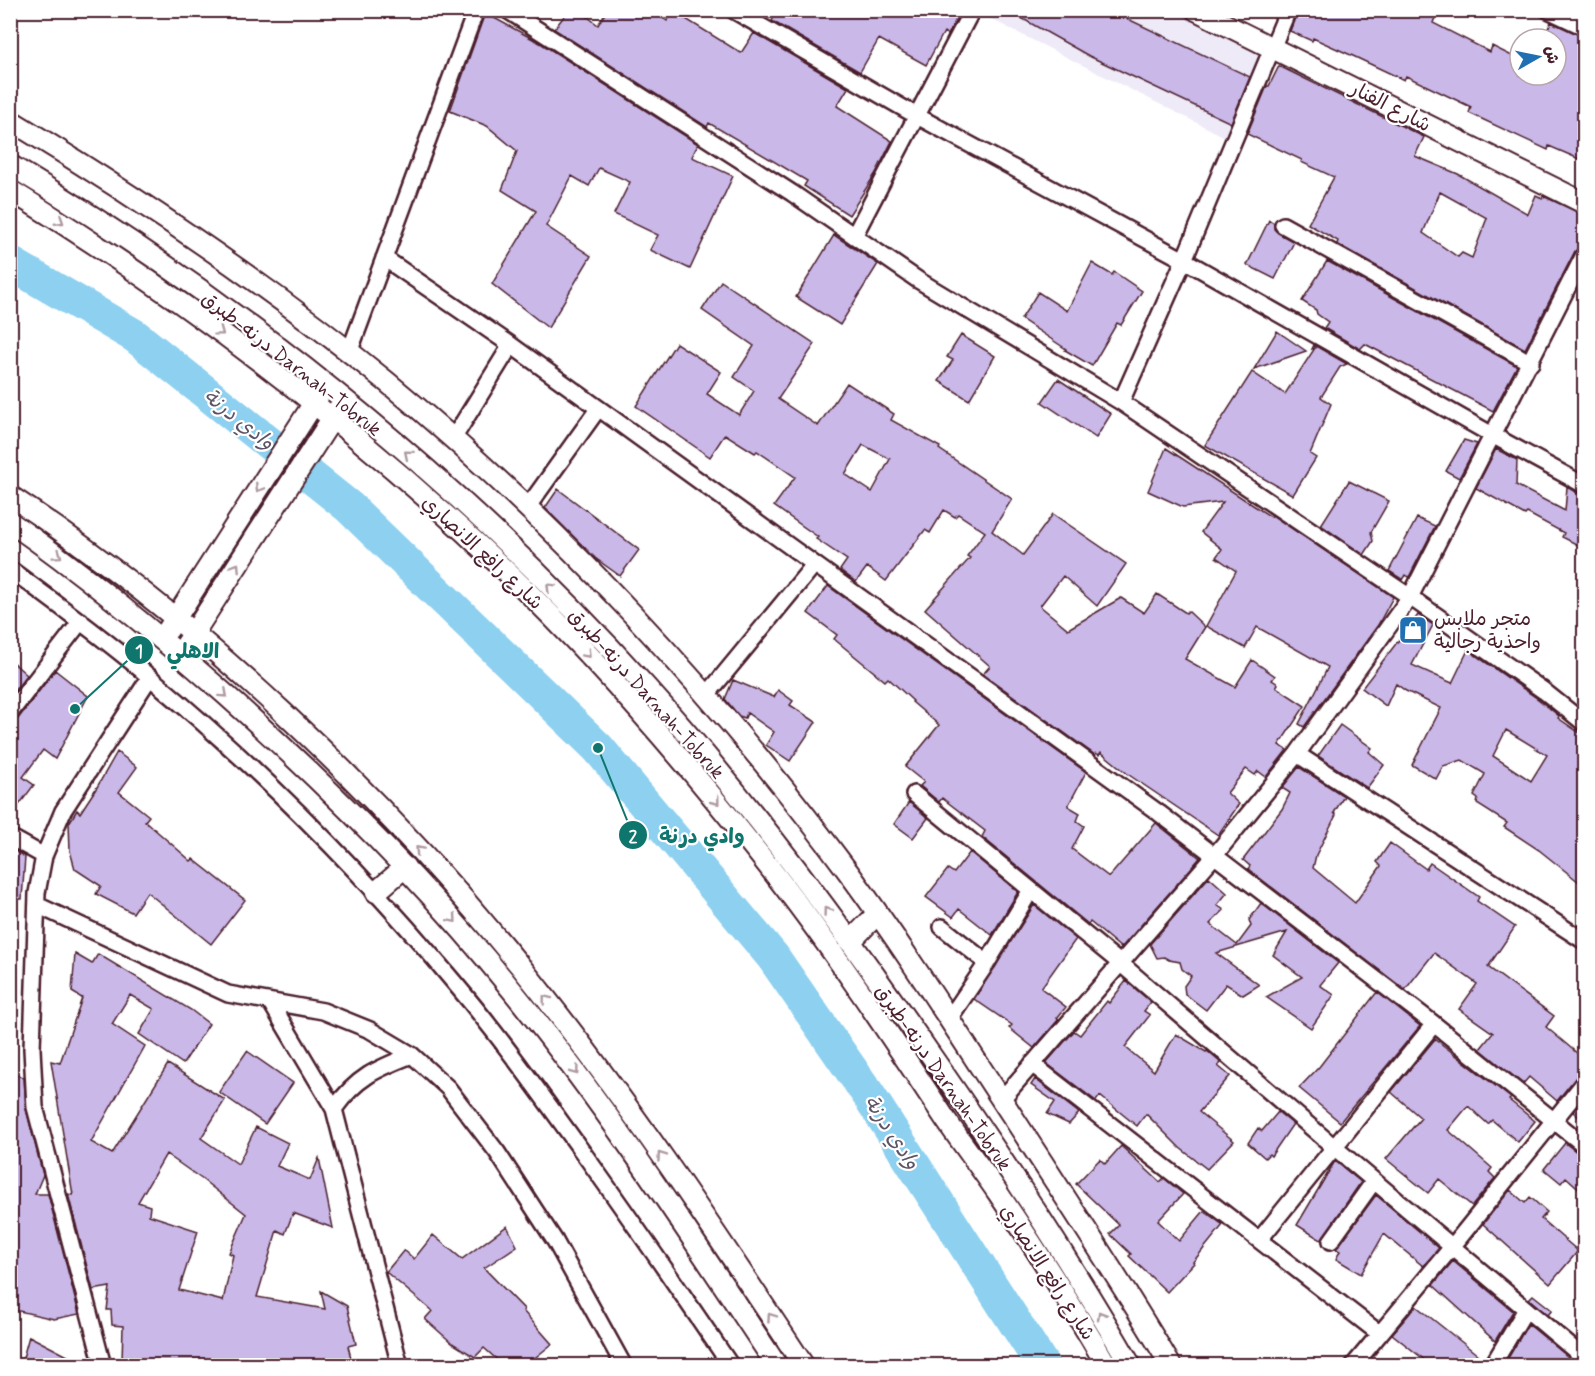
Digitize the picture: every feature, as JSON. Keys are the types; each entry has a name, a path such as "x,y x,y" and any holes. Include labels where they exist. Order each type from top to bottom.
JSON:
{"street":[{"path":"349,354 476,10"},
{"path":"507,10 792,193 918,280 1121,402 1410,597 1544,691 1584,723"},
{"path":"733,10 917,116 1184,260 1584,485"},
{"path":"855,236 972,10"},
{"name":"شارع الفنار","path":"1196,10 1584,202"},
{"path":"1121,402 1184,260 1288,10"},
{"path":"1548,10 1584,27"},
{"path":"10,120 93,170 198,239 249,275 385,381 453,439 527,508 624,607 706,696 802,812 850,875 949,1019 1099,1247 1171,1365"},
{"name":"درنه-طبرق Darnah-Tobruk","path":"10,165 91,216 222,306 344,400 420,465 522,558 593,630 706,756 850,942 1018,1183 1131,1365"},
{"name":"شارع رافع الانصاري","path":"10,190 155,285 332,419 401,476 510,575 583,650 700,782 767,864 857,986 1046,1265 1107,1365"},
{"path":"1283,225 1531,363"},
{"path":"1001,1100 1215,855 1297,754 1410,597 1494,436 1584,255"},
{"path":"384,258 511,345 1215,855 1434,1024 1584,1145"},
{"path":"453,439 511,345"},
{"path":"162,640 325,385"},
{"path":"180,655 344,400"},
{"path":"527,508 598,409"},
{"path":"10,496 68,536 193,634 265,697 377,805 429,861 513,958 606,1078 804,1365"},
{"path":"10,522 70,564 180,655 269,733 405,867 489,962 575,1070 631,1148 777,1365"},
{"path":"706,696 814,565"},
{"path":"10,569 81,621 150,677 240,757 376,892 498,1035 618,1201 731,1365"},
{"path":"10,713 81,621"},
{"path":"103,1365 36,1107 32,1049 37,905 44,856 63,811 150,677"},
{"path":"1297,754 1584,941"},
{"path":"914,794 1120,963 1334,1148 1584,1358"},
{"path":"10,837 44,856"},
{"path":"376,892 405,867"},
{"path":"949,1019 987,963 1031,890"},
{"path":"37,905 209,987 228,994 298,1006 346,1019 370,1030 411,1055 448,1088 497,1152 555,1241 624,1365"},
{"path":"850,942 877,914"},
{"path":"942,927 987,963"},
{"path":"271,1003 334,1109 400,1365"},
{"path":"1260,1239 1434,1024"},
{"path":"334,1109 361,1079 377,1069 411,1055"},
{"path":"1032,1064 1380,1334"},
{"path":"1353,1365 1452,1247 1584,1083"},
{"path":"1331,1241 1374,1181"},
{"path":"1492,1365 1526,1309"}],"shaded area":[{"path":"975,11 1175,11 1275,61 1235,142"}],"building":[{"path":"569,10 579,10 598,25 607,10 651,10 667,21 673,11 741,53 754,33 848,88 837,106 892,141 876,173 849,215 804,186 807,181 709,123 707,127 554,29"},
{"path":"778,10 961,10 948,35 944,32 926,65 879,39 860,72 772,21"},
{"path":"1007,10 1109,10 1250,77 1231,123 1089,56"},
{"path":"1298,10 1438,10 1433,23 1490,52 1492,46 1508,54 1508,87 1568,87 1568,30 1584,37 1584,161 1549,146 1548,150 1469,113 1471,107 1406,76 1404,80 1313,38 1312,41 1290,31"},
{"path":"485,13 542,44 698,144 692,157 733,176 690,269 650,250 658,235 614,214 630,182 599,168 589,186 572,176 546,226 591,256 548,328 492,284 536,211 502,190 517,151 487,126 450,111"},
{"path":"1551,22 1562,27 1549,27"},
{"path":"1279,66 1424,137 1415,156 1458,174 1528,214 1536,195 1584,215 1584,245 1575,251 1525,349 1337,244 1338,241 1308,224 1334,177 1247,134 1267,86","holes":["1440,192 1487,218 1472,258 1462,253 1458,257 1423,233"]},
{"path":"1269,220 1274,223 1274,229 1278,233 1294,242 1275,279 1247,265"},
{"path":"834,235 878,264 840,325 796,297"},
{"path":"1327,261 1517,366 1493,411 1365,344 1360,349 1324,328 1328,322 1302,301"},
{"path":"1092,263 1112,275 1114,272 1142,291 1121,325 1117,323 1092,366 1021,319 1038,292 1067,311"},
{"path":"721,281 815,344 778,399 818,426 847,383 894,414 891,420 940,447 939,449 1012,499 992,531 1023,555 1053,514 1126,564 1097,606 1063,576 1040,606 1068,629 1121,598 1144,613 1157,594 1186,613 1188,611 1205,627 1185,659 1235,687 1252,660 1275,676 1272,680 1278,684 1276,687 1305,706 1279,745 1287,750 1266,777 1258,771 1255,775 1246,769 1227,793 1239,804 1218,835 1129,775 1101,752 1095,755 983,674 990,666 925,609 970,558 967,556 985,532 958,514 955,517 944,510 930,533 925,530 886,581 867,567 856,582 840,570 847,560 774,506 795,477 757,451 755,453 725,434 710,457 636,406 676,343 721,372 707,394 739,415 754,391 734,377 754,346 702,310","holes":["863,445 890,459 872,492 845,474"]},
{"path":"1277,331 1306,351 1254,369"},
{"path":"961,335 995,356 969,400 939,381 953,360 947,357"},
{"path":"1314,345 1347,364 1340,367 1321,397 1331,404 1310,454 1316,458 1293,495 1205,445 1252,372 1285,394 1315,348 1312,349"},
{"path":"1058,379 1111,414 1096,438 1042,402"},
{"path":"1464,440 1477,444 1459,478 1446,471"},
{"path":"1166,448 1271,517 1272,515 1393,597 1378,625 1304,727 1299,724 1328,667 1257,627 1245,648 1206,626 1236,571 1216,557 1222,549 1201,532 1223,502 1183,507 1148,491"},
{"path":"1496,449 1517,460 1516,485 1565,511 1567,487 1584,497 1584,530 1578,545 1562,537 1564,533 1476,488"},
{"path":"1349,481 1389,501 1371,532 1373,541 1364,555 1321,525"},
{"path":"558,489 639,550 620,576 595,558 545,508"},
{"path":"1417,518 1435,526 1409,577 1406,575 1403,580 1389,571"},
{"path":"828,586 1086,772 1068,806 1080,813 1077,821 1084,826 1072,849 1109,877 1156,823 1200,858 1121,948 1090,922 1088,924 982,837 985,831 942,798 939,802 920,786 924,782 905,767 939,725 888,678 885,681 834,639 837,635 808,613"},
{"path":"1418,615 1433,625 1412,665 1452,683 1468,650 1538,699 1559,716 1558,718 1584,736 1584,886 1539,850 1504,827 1507,823 1477,804 1478,799 1474,796 1485,774 1462,760 1443,766 1436,779 1412,765 1441,708 1396,684 1386,706 1362,688","holes":["1506,730 1547,755 1531,781 1493,756"]},
{"path":"10,660 27,675 10,696"},
{"path":"55,670 88,696 55,759 43,750 23,777 34,785 19,805 10,798 10,723 18,719"},
{"path":"733,680 774,697 778,690 793,701 790,705 816,722 790,761 766,745 774,732 747,713 745,718 739,716 725,699"},
{"path":"1340,725 1372,748 1369,752 1384,765 1367,788 1318,756"},
{"path":"117,752 137,767 119,792 149,816 145,821 191,861 193,859 245,900 211,944 147,892 133,913 96,894 101,886 75,869 70,851 69,823 77,810 80,813"},
{"path":"1299,767 1344,796 1334,813 1336,815 1316,855 1313,868 1355,903 1381,866 1377,862 1390,843 1426,869 1430,863 1479,897 1477,901 1515,927 1488,967 1554,1016 1546,1027 1584,1059 1584,1073 1576,1077 1557,1101 1529,1077 1523,1084 1480,1049 1493,1033 1459,1009 1477,984 1434,953 1405,990 1248,869 1250,866 1243,860 1282,809 1290,793 1282,788"},
{"path":"909,802 928,818 913,838 894,824"},
{"path":"10,848 25,857 22,899 10,899"},
{"path":"970,852 1018,892 992,935 959,909 953,917 926,897 948,869 954,873"},
{"path":"1209,877 1227,893 1217,905 1224,910 1210,924 1237,945 1251,926 1249,920 1261,903 1338,963 1320,985 1334,995 1311,1028 1266,997 1302,977 1273,955 1287,932 1216,953 1259,985 1243,995 1226,984 1206,1010 1185,994 1184,986 1191,976 1182,969 1180,962 1164,957 1157,958 1150,944"},
{"path":"1034,905 1076,939 1041,988 1066,1007 1057,1018 1059,1019 1034,1048 1009,1028 1012,1025 974,999"},
{"path":"75,954 92,964 98,954 191,1010 209,1024 183,1064 139,1034 154,1009 130,995 112,1024 145,1046 91,1142 112,1154 168,1064 225,1100 201,1138 238,1164 256,1127 288,1143 277,1166 310,1180 319,1158 333,1228 293,1213 285,1234 277,1230 257,1297 325,1309 321,1291 347,1306 356,1344 348,1346 352,1362 338,1365 166,1365 146,1363 146,1361 122,1361 123,1326 112,1325 111,1310 107,1310 110,1287 93,1290 68,1194 73,1195 51,1061 60,1063 82,998 72,992","holes":["166,1154 246,1214 229,1253 233,1255 223,1301 179,1290 198,1231 149,1215 150,1206 138,1202"]},
{"path":"1126,981 1151,1002 1144,1011 1150,1015 1125,1047 1154,1071 1176,1034 1207,1051 1221,1063 1218,1066 1230,1076 1199,1112 1234,1141 1207,1169 1180,1148 1146,1114 1137,1126 1100,1096 1096,1101 1046,1063 1074,1031 1080,1035"},
{"path":"1377,992 1420,1026 1340,1122 1299,1088 1319,1067"},
{"path":"1435,1039 1511,1098 1509,1100 1535,1121 1518,1142 1492,1120 1488,1124 1468,1106 1448,1130 1492,1168 1489,1172 1495,1178 1472,1206 1439,1179 1428,1193 1386,1159 1421,1118 1391,1092"},
{"path":"247,1051 293,1083 265,1124 219,1092"},
{"path":"10,1071 24,1078 26,1109 43,1175 35,1194 48,1194 79,1314 54,1319 10,1309"},
{"path":"1035,1079 1079,1113 1069,1124 1047,1114 1055,1102 1031,1085"},
{"path":"1584,1098 1584,1133 1578,1127 1583,1121 1573,1112"},
{"path":"1278,1112 1293,1124 1271,1156 1269,1154 1265,1158 1248,1143 1258,1128 1262,1131"},
{"path":"1565,1143 1578,1153 1584,1154 1584,1193 1566,1177 1561,1183 1544,1169"},
{"path":"1121,1146 1160,1182 1164,1178 1183,1194 1158,1221 1179,1241 1204,1211 1223,1225 1194,1263 1167,1292 1129,1256 1131,1254 1110,1234 1119,1225 1076,1184 1100,1159 1105,1164"},
{"path":"1335,1161 1361,1182 1321,1240 1297,1225"},
{"path":"1510,1190 1525,1203 1530,1197 1547,1212 1541,1219 1578,1251 1550,1284 1483,1224"},
{"path":"1376,1195 1439,1248 1423,1266 1384,1234 1361,1274 1336,1259 1340,1251 1336,1249"},
{"path":"507,1226 517,1246 484,1268 524,1309 523,1311 552,1344 526,1365 503,1365 484,1348 475,1357 452,1343 425,1319 432,1311 386,1272 404,1250 414,1259 433,1235 462,1259"},
{"path":"1453,1261 1513,1311 1495,1341 1433,1285"},
{"path":"1533,1295 1552,1310 1548,1315 1529,1299"},
{"path":"1416,1306 1478,1355 1470,1365 1431,1365 1392,1334"},
{"path":"1528,1324 1578,1365 1504,1365"},
{"path":"29,1336 85,1365 21,1365"}],"waterway":[{"name":"وادي درنة","path":"10,263 135,336 349,507 598,748 773,957 868,1094 1043,1366"}],"place":[{"name":"متجر ملابس واحذية رجالية","path":"1413,630"},
{"name":"الاهلي","path":"75,709"},
{"name":"وادي درنة","path":"598,748"}]}
